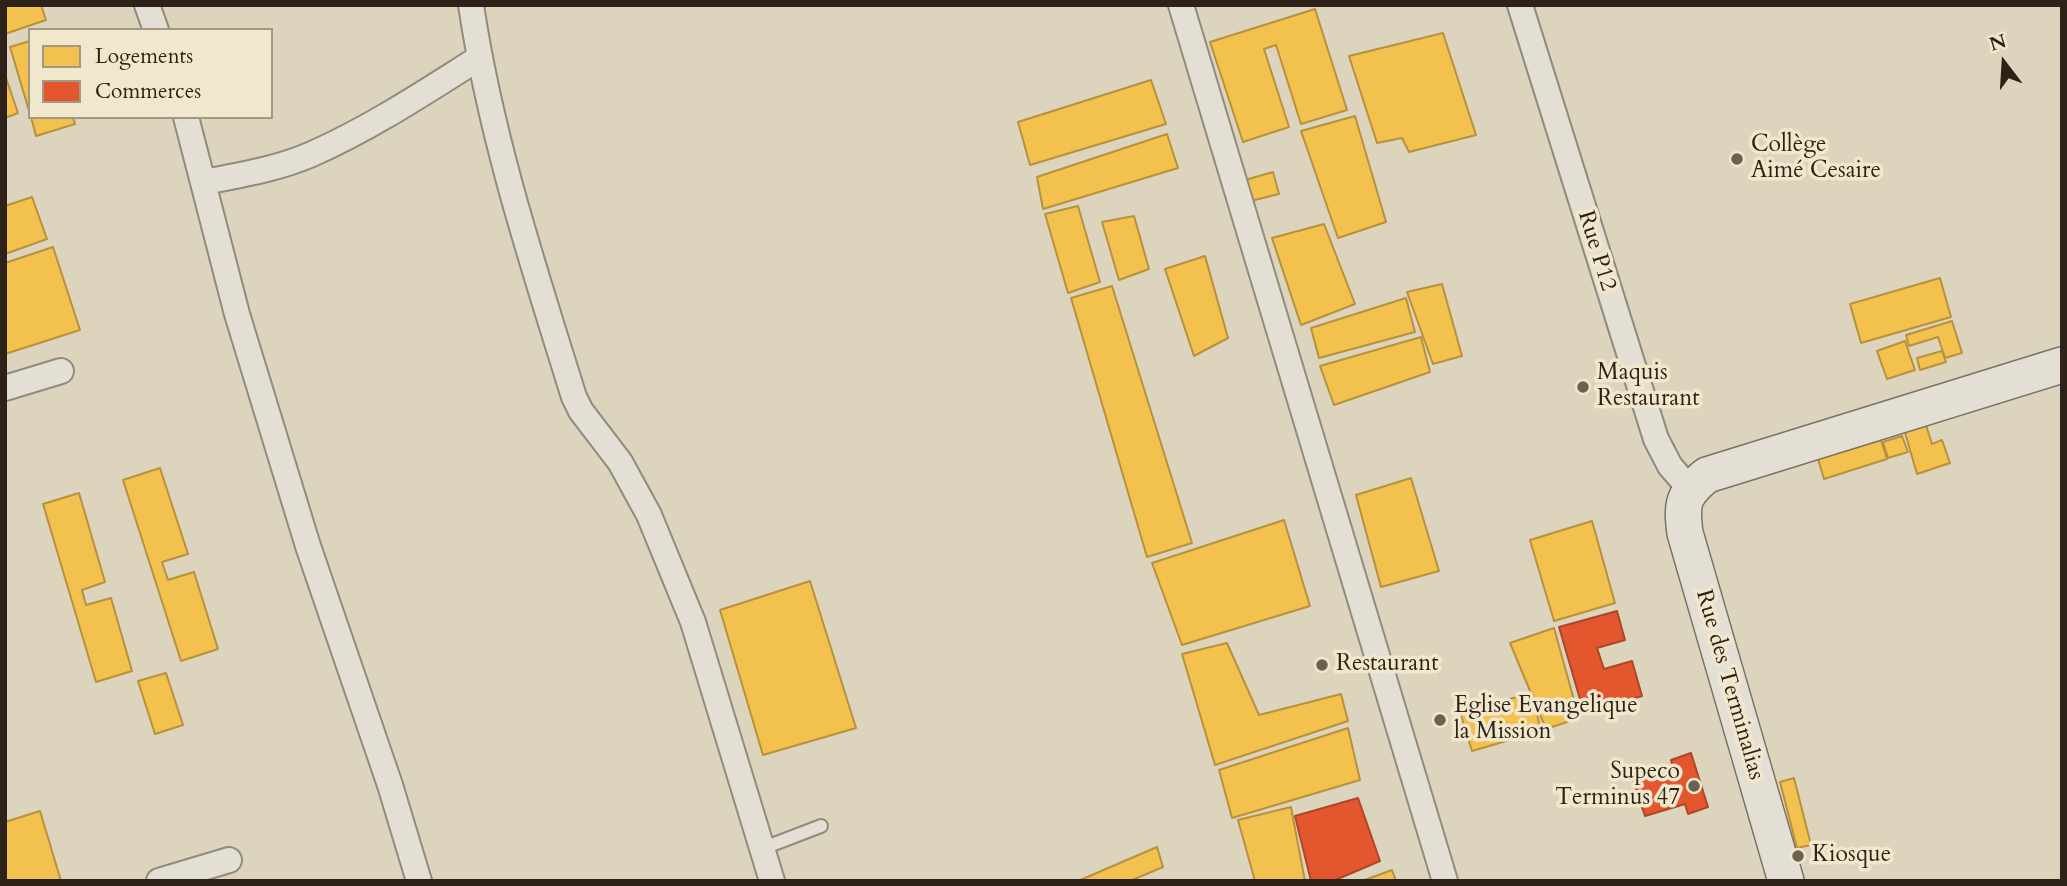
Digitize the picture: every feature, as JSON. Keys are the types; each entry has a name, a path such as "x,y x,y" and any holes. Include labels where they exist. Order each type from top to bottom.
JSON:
{"street":[{"path":"147,5 155,28"},
{"path":"471,5 479,58 506,173 574,397 581,411 620,462 649,515 688,610 772,881"},
{"path":"1181,5 1445,881"},
{"name":"Rue P12","path":"1520,5 1656,439 1670,466 1690,489"},
{"path":"204,182 258,172 311,154 386,115 479,58"},
{"path":"187,119 237,314 304,533 390,785 419,881"},
{"path":"1690,489 1707,475 2062,365"},
{"path":"5,388 61,372"},
{"name":"Rue des Terminalias","path":"1690,489 1682,513 1685,533 1786,881"},
{"path":"159,881 229,860"}],"lane":[{"path":"761,849 821,826"}],"building: Logements":[{"path":"5,5 41,5 46,20 5,34"},
{"path":"1315,9 1347,110 1301,124 1276,45 1264,49 1289,127 1243,142 1210,42"},
{"path":"1443,33 1476,135 1409,152 1402,138 1377,143 1349,56"},
{"path":"28,42 28,107 10,47"},
{"path":"5,75 18,113 5,118"},
{"path":"1151,80 1166,124 1030,165 1018,122"},
{"path":"1355,116 1386,222 1338,238 1301,131"},
{"path":"32,119 74,119 75,124 36,136"},
{"path":"1167,134 1178,168 1043,209 1037,177"},
{"path":"1273,172 1279,194 1251,201 1245,180"},
{"path":"32,197 47,239 5,254 5,206"},
{"path":"1078,206 1100,282 1068,293 1045,214"},
{"path":"1134,216 1149,269 1119,280 1102,222"},
{"path":"1324,224 1355,304 1301,325 1272,238"},
{"path":"53,247 80,330 5,354 5,263"},
{"path":"1205,256 1228,338 1194,356 1165,269"},
{"path":"1940,278 1951,317 1861,343 1850,304"},
{"path":"1442,284 1462,356 1433,364 1407,292"},
{"path":"1112,286 1192,543 1147,557 1071,298"},
{"path":"1406,298 1415,332 1319,358 1311,328"},
{"path":"1952,321 1962,353 1945,358 1938,337 1909,346 1906,335"},
{"path":"1421,337 1430,372 1334,405 1320,366"},
{"path":"1905,341 1915,370 1887,379 1877,351"},
{"path":"1942,351 1946,362 1920,370 1917,358"},
{"path":"1925,422 1932,444 1942,440 1950,463 1917,474 1904,429"},
{"path":"1902,436 1908,452 1888,458 1883,442"},
{"path":"1881,440 1887,459 1824,479 1818,459"},
{"path":"160,468 188,554 162,562 168,580 194,572 218,649 181,661 123,480"},
{"path":"1411,478 1439,571 1381,587 1356,495"},
{"path":"79,493 105,582 82,590 86,605 111,598 132,671 96,682 43,504"},
{"path":"1284,520 1310,606 1182,645 1152,563"},
{"path":"1592,521 1615,603 1554,621 1530,540"},
{"path":"810,581 856,728 763,755 720,610"},
{"path":"1554,628 1579,718 1546,729 1510,643"},
{"path":"1227,643 1259,715 1341,694 1348,721 1215,765 1182,654"},
{"path":"166,673 183,725 155,734 138,681"},
{"path":"1532,693 1541,731 1472,751 1460,712"},
{"path":"1348,728 1360,780 1232,818 1219,770"},
{"path":"1794,778 1811,845 1797,848 1780,782"},
{"path":"1291,807 1305,881 1255,881 1238,820"},
{"path":"40,811 61,881 5,881 5,822"},
{"path":"1157,847 1163,867 1130,881 1078,881"},
{"path":"1392,870 1396,881 1362,881"}],"building: Commerces":[{"path":"1617,611 1625,640 1597,648 1604,669 1632,661 1642,696 1584,713 1559,627"},
{"path":"1691,753 1708,807 1688,814 1685,804 1645,816 1633,780 1673,767 1671,760"},
{"path":"1358,798 1380,861 1333,881 1311,881 1295,816"}],"place":[{"name":"Collège Aimé Cesaire","path":"1737,159"},
{"name":"Maquis Restaurant","path":"1583,387"},
{"name":"Restaurant","path":"1322,665"},
{"name":"Eglise Evangelique la Mission","path":"1440,720"},
{"name":"Supeco Terminus 47","path":"1694,786"},
{"name":"Kiosque","path":"1798,856"}]}
